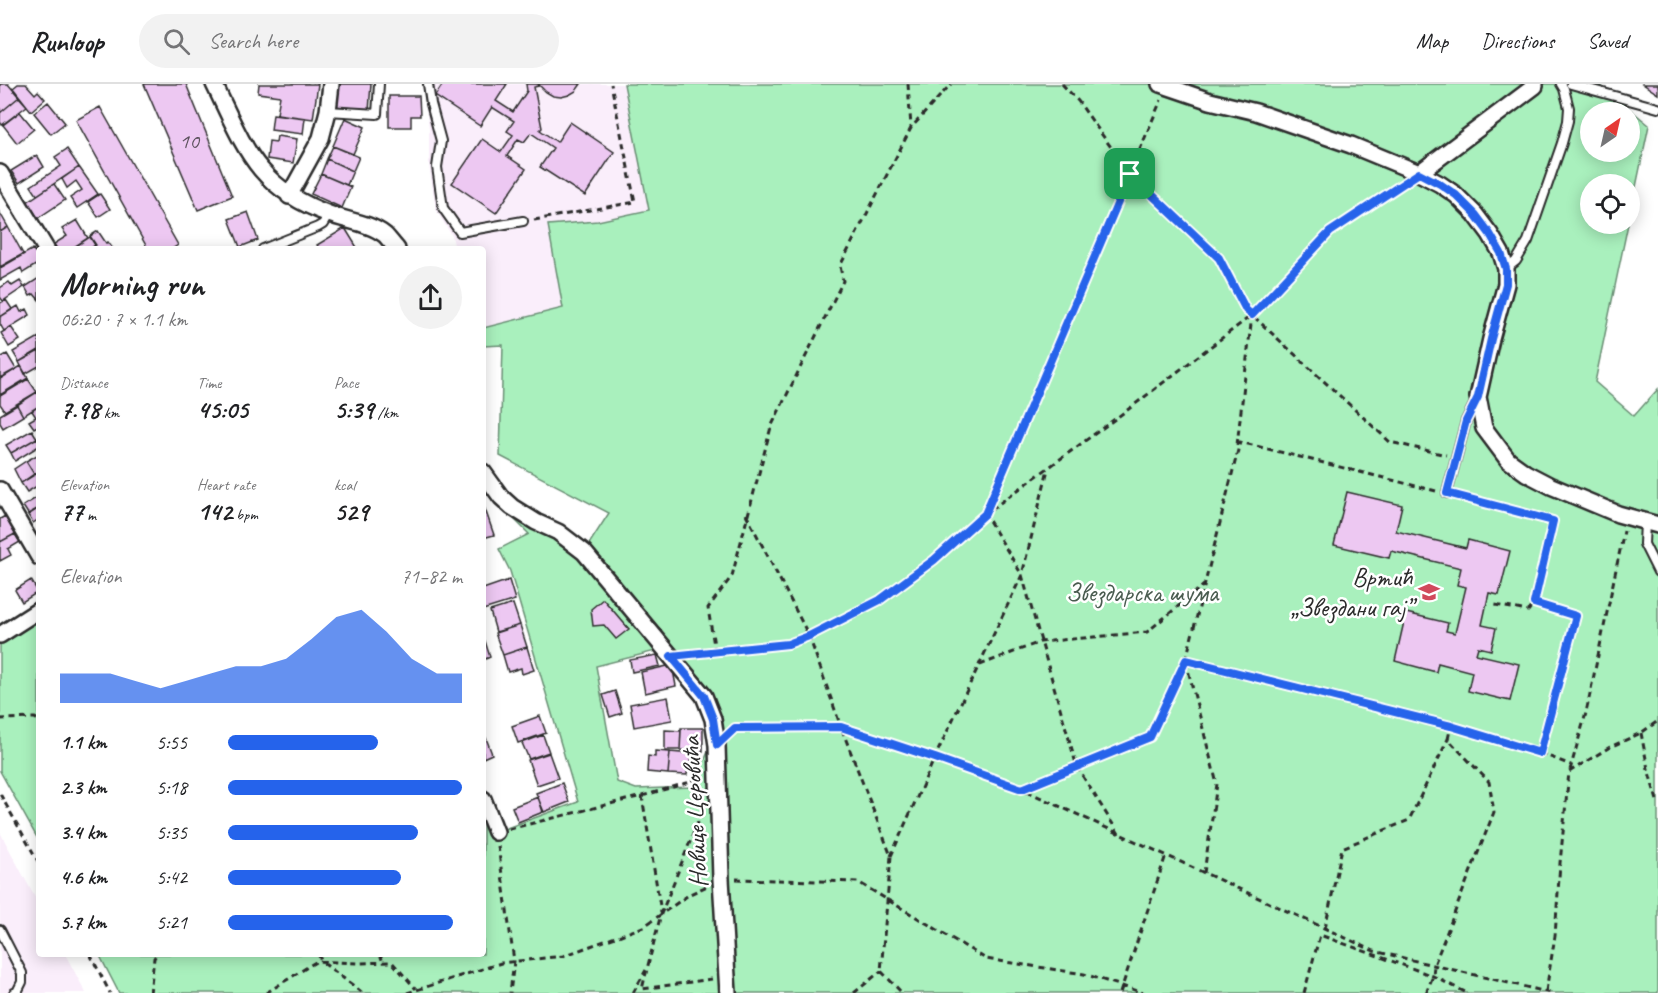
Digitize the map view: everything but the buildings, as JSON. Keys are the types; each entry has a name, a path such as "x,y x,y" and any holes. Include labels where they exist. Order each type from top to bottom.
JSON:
{"street":[{"path":"214,84 251,157 264,175 289,196 329,214 371,227 384,234 394,246"},
{"path":"289,196 321,138 328,111 331,84"},
{"path":"1163,85 1296,125 1419,173 1456,195 1475,214 1490,234 1501,253 1506,269 1506,284 1478,397 1484,428 1508,460 1526,473 1551,486 1627,516 1652,523"},
{"path":"1419,173 1536,85"},
{"path":"0,173 44,246"},
{"name":"Новице Церовића","path":"486,476 501,497 518,512 558,532 584,552 704,696 713,719 717,745 721,879 728,985"},
{"path":"0,490 36,552"},
{"path":"0,634 36,612"},
{"path":"486,807 496,832"}],"lane":[{"path":"328,111 377,114 379,84"},
{"path":"428,84 441,141 437,167 443,208 460,232 523,221"},
{"path":"1506,269 1515,261 1528,241 1562,143 1569,108 1564,89 1560,84"},
{"path":"1571,84 1658,108"},
{"path":"270,246 318,227 329,214"},
{"path":"1447,493 1466,421 1478,397"},
{"path":"1652,523 1644,544 1658,572"},
{"path":"0,930 22,973 22,982 17,992 14,993"}],"path":[{"path":"523,221 635,202 611,84"},
{"path":"908,84 911,128"},
{"path":"715,652 708,608 732,576 771,427 843,281 840,266 911,128 951,84"},
{"path":"1062,84 1078,101 1130,174 1219,258 1246,310 1390,442 1456,457"},
{"path":"985,514 1130,174 1163,85"},
{"path":"671,656 788,644 809,636 880,600 934,560 985,514 1252,315 1330,232 1419,173"},
{"path":"1236,457 1252,315"},
{"path":"1022,789 1150,737 1186,660 1240,442 1553,521 1534,603 1528,610 1496,605"},
{"path":"854,993 881,971 891,856 1022,575 1048,468"},
{"path":"985,514 1022,575 1077,767 1119,834"},
{"path":"747,515 809,636 891,856"},
{"path":"1546,992 1555,936 1569,772 1586,713 1627,516"},
{"path":"979,665 1040,642 1147,632 1204,584"},
{"path":"1534,603 1576,616 1540,753"},
{"path":"1186,660 1451,726 1540,753 1571,765"},
{"path":"1186,660 1217,784 1204,873"},
{"path":"0,719 36,719"},
{"path":"1569,772 1610,747 1641,733 1658,721"},
{"path":"1325,928 1342,848 1409,820 1448,739 1451,726"},
{"path":"717,745 735,728 841,727 1022,789 1374,951 1551,993"},
{"path":"1641,733 1658,804"},
{"path":"1426,993 1433,976 1434,965 1494,812 1489,782 1448,739"},
{"path":"510,993 514,962 496,832 642,796 718,774"},
{"path":"0,794 36,858"},
{"path":"642,796 661,914"},
{"path":"704,807 661,914 642,989 728,985"},
{"path":"1119,993 1166,855"},
{"path":"407,993 501,963 563,956 643,927 690,894 721,879 858,882 986,959 1084,974 1144,993"},
{"path":"1304,993 1320,935 1433,976 1467,993"},
{"path":"92,957 110,993"},
{"path":"150,993 155,957"},
{"path":"320,957 322,962 363,993"},
{"path":"381,957 383,962"},
{"path":"266,993 318,961 392,962 416,989"},
{"path":"633,993 648,965"},
{"path":"881,971 902,993"}],"shaded area":[{"path":"422,84 681,84 696,197 563,308 486,327 486,246 454,246 452,236 436,210 429,166 429,128"},
{"path":"0,832 36,899 36,957 67,957 86,993 0,993"}],"green space":[{"name":"Звездарска шума","path":"624,84 1599,84 1621,102 1580,102 1580,162 1640,162 1640,118 1649,125 1639,174 1580,174 1580,234 1626,234 1595,382 1634,416 1658,389 1658,993 119,993 101,957 486,957 486,807 496,832 578,802 510,571 499,549 529,534 486,491 486,480 584,552 609,513 500,456 503,345 486,346 486,327 563,308 548,225 598,221 649,210","holes":["663,649 713,719 716,733 693,787 636,789 617,782 596,666"]},
{"path":"36,612 36,836 0,771 0,637"}],"place":[{"name":"Вртић „Звездани гај”","path":"1429,592"}],"route":[{"path":"1419,173 1456,195 1475,214 1490,234 1501,253 1506,269 1506,284 1478,397 1466,421 1447,493 1553,521 1534,603 1576,616 1540,753 1451,726 1186,660 1150,737 1022,789 841,727 735,728 717,745 713,719 704,696 671,656 788,644 809,636 880,600 934,560 985,514 1130,174 1219,258 1246,310 1252,315 1330,232 1419,173"}]}
